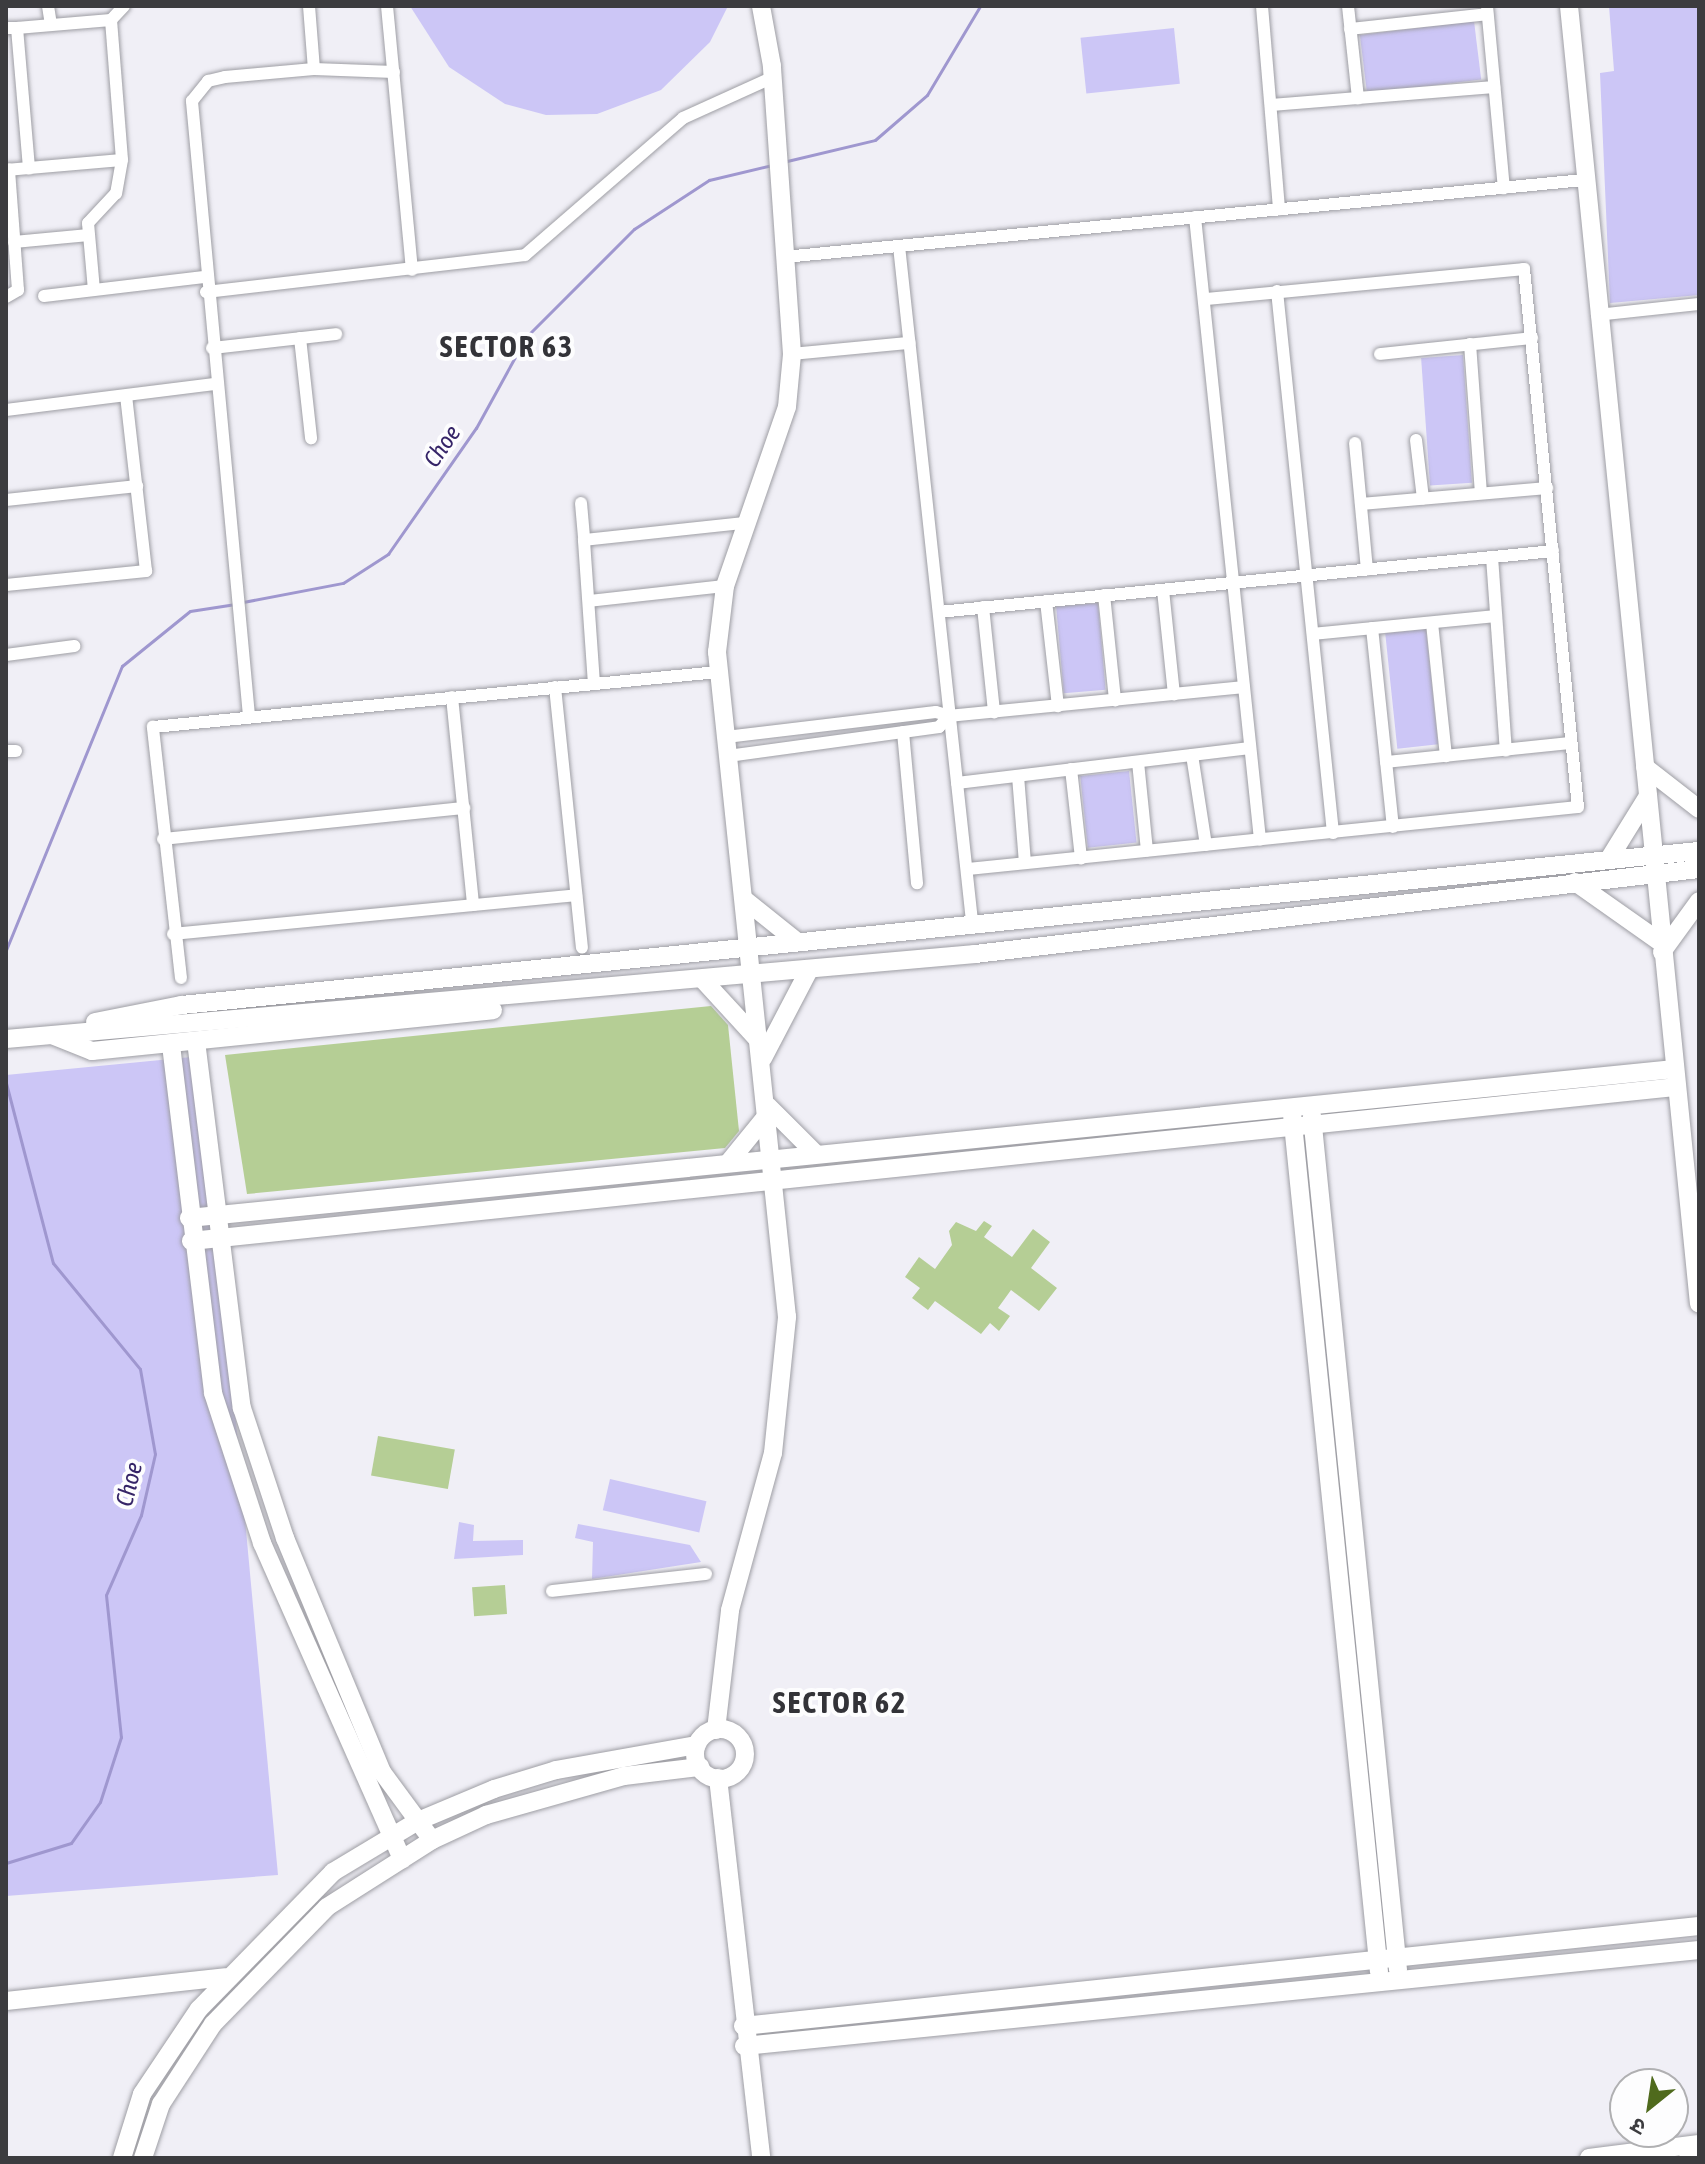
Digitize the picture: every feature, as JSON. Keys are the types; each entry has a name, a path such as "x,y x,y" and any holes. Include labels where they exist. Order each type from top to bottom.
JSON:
{"main road":[{"path":"1689,2158 1699,2157"}],"street":[{"path":"48,6 51,25"},
{"path":"29,168 11,28 111,20 124,6"},
{"path":"309,6 314,69"},
{"path":"387,6 412,270"},
{"path":"122,2158 142,2094 226,1977 333,1872 390,1835 418,1821 556,1770 697,1745 716,1730 730,1610 784,1387 787,1317 751,945 718,672 725,586 743,523 787,407 792,354 771,87 761,6"},
{"path":"1262,6 1279,209"},
{"path":"1348,6 1358,98"},
{"path":"1569,6 1583,180 1656,863 1661,947 1699,1304"},
{"path":"1350,29 1487,10 1504,188"},
{"path":"94,290 89,235 93,213 116,193 122,160 111,20"},
{"path":"249,716 204,277 191,120 196,92 225,77 314,69 394,72"},
{"path":"206,292 412,270 532,252 683,118 771,87"},
{"path":"1271,105 1494,87"},
{"path":"6,297 18,290 7,170 122,160"},
{"path":"784,257 1583,180"},
{"path":"1195,217 1260,840"},
{"path":"11,234 89,235"},
{"path":"899,246 972,921"},
{"path":"968,869 1578,809 1532,338 1521,267 1204,299"},
{"path":"44,296 204,277"},
{"path":"1277,291 1333,833"},
{"path":"1597,315 1699,304"},
{"path":"212,348 336,334"},
{"path":"300,338 311,438"},
{"path":"1380,354 1532,338"},
{"path":"792,354 909,343"},
{"path":"1470,344 1481,493"},
{"path":"6,410 216,384"},
{"path":"6,585 146,571 126,396"},
{"path":"1416,440 1423,499"},
{"path":"1355,443 1367,569"},
{"path":"6,500 137,486"},
{"path":"1361,504 1547,488"},
{"path":"581,503 594,684"},
{"path":"584,540 743,523"},
{"path":"939,612 1553,551"},
{"path":"1492,557 1506,750"},
{"path":"589,601 725,586"},
{"path":"1163,590 1174,694"},
{"path":"1104,595 1115,700"},
{"path":"1046,601 1058,706"},
{"path":"983,607 994,712"},
{"path":"1313,634 1495,616"},
{"path":"1432,623 1446,756"},
{"path":"1372,628 1393,827"},
{"path":"6,655 74,646"},
{"path":"181,978 173,934 151,731 249,716 718,672"},
{"path":"555,687 582,948"},
{"path":"727,747 936,712 949,716 1244,687"},
{"path":"452,697 473,905"},
{"path":"727,747 939,727 949,716"},
{"path":"903,732 917,883"},
{"path":"1386,762 1571,743"},
{"path":"957,783 1250,748"},
{"path":"1192,755 1206,845"},
{"path":"1138,762 1147,851"},
{"path":"1645,767 1699,809"},
{"path":"1071,769 1081,858"},
{"path":"1018,776 1025,863"},
{"path":"1609,859 1648,796"},
{"path":"163,839 464,808"},
{"path":"49,1037 83,1051 171,1045 709,986 754,976 1575,882 1699,851"},
{"path":"49,1037 51,1030 182,1005 972,921 1609,859 1699,869"},
{"path":"1575,882 1661,947"},
{"path":"173,934 576,895"},
{"path":"1661,947 1699,901"},
{"path":"746,905 795,940"},
{"path":"708,950 733,933 746,905"},
{"path":"762,1050 809,970"},
{"path":"709,986 762,1050"},
{"path":"6,1039 709,986"},
{"path":"196,1041 240,1396 285,1538 382,1772 432,1840"},
{"path":"171,1045 209,1382 262,1543 402,1859"},
{"path":"191,1241 557,1180 1311,1105 1676,1078"},
{"path":"189,1218 276,1207 558,1199 1313,1124 1676,1078"},
{"path":"1311,1105 1371,1712 1389,1982"},
{"path":"1291,1107 1352,1715 1387,1960"},
{"path":"768,1110 816,1154"},
{"path":"729,1162 768,1110"},
{"path":"557,1180 558,1199"},
{"path":"276,1207 278,1228"},
{"path":"1307,1271 1327,1268"},
{"path":"1337,1570 1357,1568"},
{"path":"552,1591 706,1574"},
{"path":"1352,1715 1371,1712"},
{"path":"143,2158 161,2104 238,1993 327,1907 432,1840 542,1795 700,1767 718,1778 733,1775 745,1756 737,1735 716,1730"},
{"path":"697,1745 700,1767"},
{"path":"718,1778 744,2046 761,2158"},
{"path":"743,2026 1699,1926"},
{"path":"744,2046 1699,1950"},
{"path":"6,2001 226,1977"},
{"path":"1138,1985 1143,2006"},
{"path":"1589,2158 1648,2155 1699,2144"}],"shaded area":[{"path":"410,6 728,6 710,42 661,90 597,114 546,115 505,104 449,67"},
{"path":"1609,6 1699,6 1699,295 1610,303 1600,73 1614,71"},
{"path":"1474,21 1481,80 1367,94 1360,35"},
{"path":"1174,28 1180,84 1086,94 1081,38"},
{"path":"1463,355 1472,483 1430,486 1421,358"},
{"path":"1098,603 1106,690 1064,693 1056,607"},
{"path":"1426,629 1438,744 1397,749 1385,633"},
{"path":"1129,771 1137,843 1088,848 1080,776"},
{"path":"202,1056 278,1875 6,1896 6,1075"},
{"path":"610,1479 706,1501 699,1532 603,1510"},
{"path":"459,1522 474,1525 473,1541 523,1540 523,1555 454,1559"},
{"path":"578,1524 690,1545 701,1562 592,1579 593,1542 575,1538"}],"building":[{"path":"711,1006 728,1025 739,1131 725,1148 247,1194 225,1055"},
{"path":"984,1221 992,1226 984,1237 1012,1257 1033,1229 1050,1242 1031,1268 1057,1288 1039,1311 1011,1290 998,1308 1010,1316 999,1331 990,1323 981,1334 935,1301 928,1310 912,1298 920,1288 905,1277 919,1257 935,1269 952,1245 949,1231 956,1222 976,1231"},
{"path":"378,1436 455,1450 448,1489 371,1475"},
{"path":"505,1585 507,1614 474,1616 472,1587"}],"waterway":[{"name":"Choe","path":"787,161 875,140 927,95 980,6"},
{"name":"Choe","path":"243,602 343,583 388,554 476,428 526,337 634,229 709,180 772,165"},
{"name":"Choe","path":"6,950 122,666 190,611 235,604"},
{"name":"Choe","path":"6,1083 53,1263 140,1369 155,1454 141,1515 106,1595 121,1737 100,1802 71,1843 6,1863"}],"district":[{"name":"SECTOR 63","path":"507,346"},
{"name":"SECTOR 62","path":"840,1702"}]}
